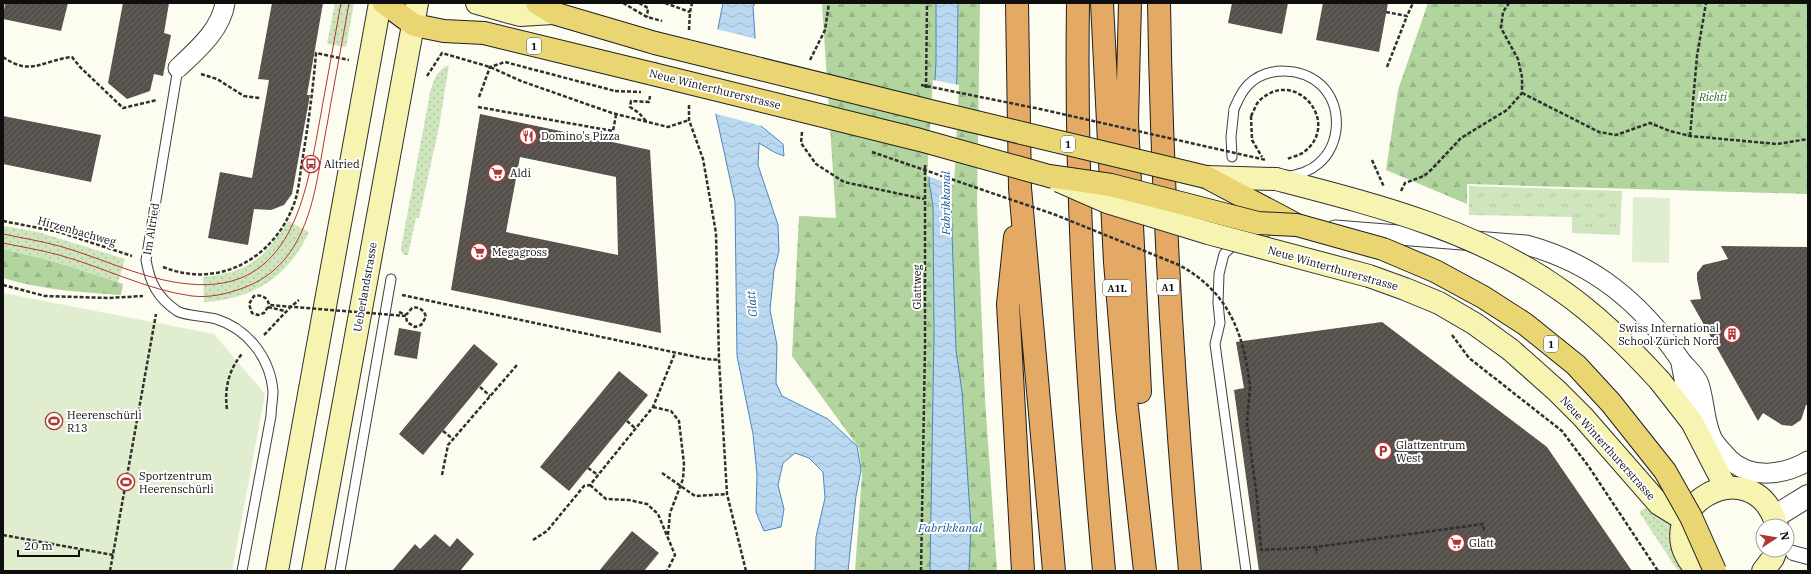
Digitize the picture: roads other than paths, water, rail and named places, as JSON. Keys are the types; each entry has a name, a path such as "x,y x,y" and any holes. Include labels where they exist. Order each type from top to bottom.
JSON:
{"highway":[{"path":"1017,3 1020,188 1054,571"},
{"path":"1078,3 1079,146 1084,284 1091,408 1104,571"},
{"name":"A1L","path":"1102,3 1115,262 1127,408 1145,571"},
{"path":"1130,3 1127,65 1128,137 1149,571"},
{"name":"A1","path":"1158,3 1168,278 1176,401 1190,571"},
{"path":"1020,188 1008,304 1023,571"}],"main road":[{"path":"277,571 380,3"},
{"name":"Neue Winterthurerstrasse","path":"384,3 414,25 444,31 484,33 649,83 920,140 1049,176 1110,186 1258,222 1297,225 1383,249 1435,271 1483,297 1525,324 1576,365 1616,409 1665,471 1691,517 1715,571"},
{"name":"Ueberlandstrasse","path":"313,571 417,3"},
{"name":"Neue Winterthurerstrasse","path":"477,3 520,14 545,8 655,43 1206,177 1297,225"},
{"name":"Neue Winterthurerstrasse","path":"1206,177 1276,167 1474,241 1506,256 1562,290 1593,315 1620,339 1660,381 1692,422 1726,488"},
{"name":"Neue Winterthurerstrasse","path":"1049,176 1107,202 1208,233 1369,276 1439,303 1475,324 1511,350 1557,390 1583,417 1659,504 1680,517 1684,523"},
{"path":"1698,571 1686,555 1682,534 1684,523 1690,509 1700,498 1712,491 1726,488 1741,489 1755,494 1766,504 1774,518"},
{"path":"1764,571 1773,558"}],"street":[{"path":"178,68 204,45 224,12 225,3"},
{"path":"1266,232 1319,229 1526,245 1548,251 1575,262 1614,288 1641,311 1664,336 1680,360 1699,383 1712,439 1730,460 1749,471 1778,474 1793,470 1808,462"},
{"path":"1680,360 1692,422"},
{"path":"1780,518 1808,496"},
{"path":"1795,554 1808,557"}],"lane":[{"name":"Im Altried","path":"178,68 146,260 152,286 159,295 178,312 216,319 239,330 254,343 267,366 272,391 271,416 242,571"},
{"path":"1232,157 1231,137 1234,109 1240,96 1248,85 1261,76 1273,72 1285,71 1309,77 1321,85 1329,96 1335,110 1337,123 1335,138 1330,150 1318,164 1306,172 1276,167"},
{"path":"1246,571 1215,344 1220,323 1218,303 1219,274 1224,254 1241,238 1266,232"},
{"path":"340,571 391,279"}],"water":[{"path":"723,3 755,3 753,7 761,126 783,144 784,156 759,143 758,165 778,225 779,251 774,270 770,310 777,345 776,383 782,396 828,419 857,446 861,470 856,496 848,571 815,571 816,537 825,498 823,472 809,458 795,453 783,463 778,485 784,509 781,527 764,531 756,512 757,474 753,434 737,356 735,202 713,101 711,64"},
{"name":"Fabrikkanal","path":"936,3 958,3 957,75 951,193 956,350 962,392 971,527 969,571 930,571 934,334 933,206 929,181 936,62"}],"tram line":[{"path":"3,234 59,246 139,273 172,282 189,284 224,283 251,273 272,256 288,234 300,207 315,148 341,3"},
{"path":"3,243 59,255 158,289 192,296 211,296 231,292 243,288 266,276 284,261 297,242 313,197 319,173 349,3"}],"place":[{"name":"Domino's Pizza","path":"528,136"},
{"name":"Altried","path":"311,164"},
{"name":"Aldi","path":"497,173"},
{"name":"Megagross","path":"479,252"},
{"name":"Swiss International School Zürich Nord","path":"1732,334"},
{"name":"Heerenschürli R13","path":"54,421"},
{"name":"Glattzentrum West","path":"1383,451"},
{"name":"Sportzentrum Heerenschürli","path":"126,482"},
{"name":"Glatt","path":"1456,543"}],"park label":[{"name":"Richti","path":"1713,97"}]}
